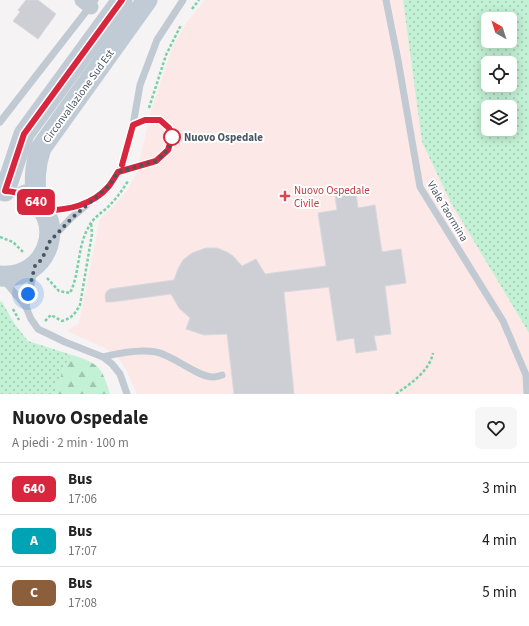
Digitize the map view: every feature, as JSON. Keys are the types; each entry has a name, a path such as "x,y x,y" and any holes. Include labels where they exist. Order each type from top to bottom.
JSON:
{"main road":[{"name":"Circonvallazione Sud Est","path":"40,206 21,193 2,191 24,134 122,0"},
{"name":"Circonvallazione Sud Est","path":"1,276 10,277 28,272 30,259 42,259 50,241 50,230 48,220 40,206 34,178 36,161 41,148 147,0"}],"lane":[{"path":"50,241 61,228 109,186 122,165 133,125 140,85 157,40 183,0"},
{"name":"Viale Taormina","path":"386,0 420,187 503,321 526,375 528,394"},
{"path":"0,122 89,2"},
{"path":"118,172 156,161 168,150 172,137 169,128 160,120 145,120 133,125"},
{"path":"40,206 57,210 90,202"},
{"path":"26,307 30,259"},
{"path":"1,276 26,307 38,329 65,342 103,357 112,364 120,374 127,394"},
{"path":"103,357 121,353 156,352 205,375 213,377 222,375"}],"path":[{"path":"38,329 51,315 62,320 69,319 74,315 80,305 92,234 91,222"},
{"path":"0,237 13,242 30,259"},
{"path":"11,306 22,326"},
{"path":"396,394 414,381 426,369 431,361 433,353"}],"shaded area":[{"name":"Nuovo Ospedale Civile","path":"205,0 403,0 422,142 451,203 529,333 529,394 137,394 127,371 119,359 105,348 67,331 79,323 100,219 115,205 128,189 137,172 152,107 173,46 187,22"}],"green space":[{"path":"403,0 529,0 529,333 451,203 422,142"},
{"path":"0,301 28,341 72,355 65,365 54,394 0,394"},
{"path":"72,355 88,361 98,367 104,377 110,394 54,394 65,365"}],"building":[{"path":"26,0 38,0 56,14 38,39 13,21 20,12 18,10"},
{"path":"356,193 358,208 375,205 382,252 401,249 406,283 385,286 391,334 374,336 377,350 356,353 354,338 337,341 329,287 284,292 294,394 234,394 227,334 204,335 186,329 190,318 179,308 171,294 106,302 105,295 110,289 174,280 183,260 192,253 206,248 217,248 227,252 242,266 256,259 265,274 326,266 318,213 337,210 335,196"}],"bus line":[{"name":"640","path":"122,0 24,134 5,191 21,193 36,202 43,210 70,208 90,202 109,186 118,172 156,161 168,150 172,137 169,128 160,120 145,120 133,125 122,165"}],"place":[{"name":"Nuovo Ospedale","path":"172,137"},
{"name":"Nuovo Ospedale Civile","path":"285,196"}],"route":[{"path":"28,294 35,266 42,259 50,241 61,228 109,186 118,172 156,161 168,150 172,137"}]}
